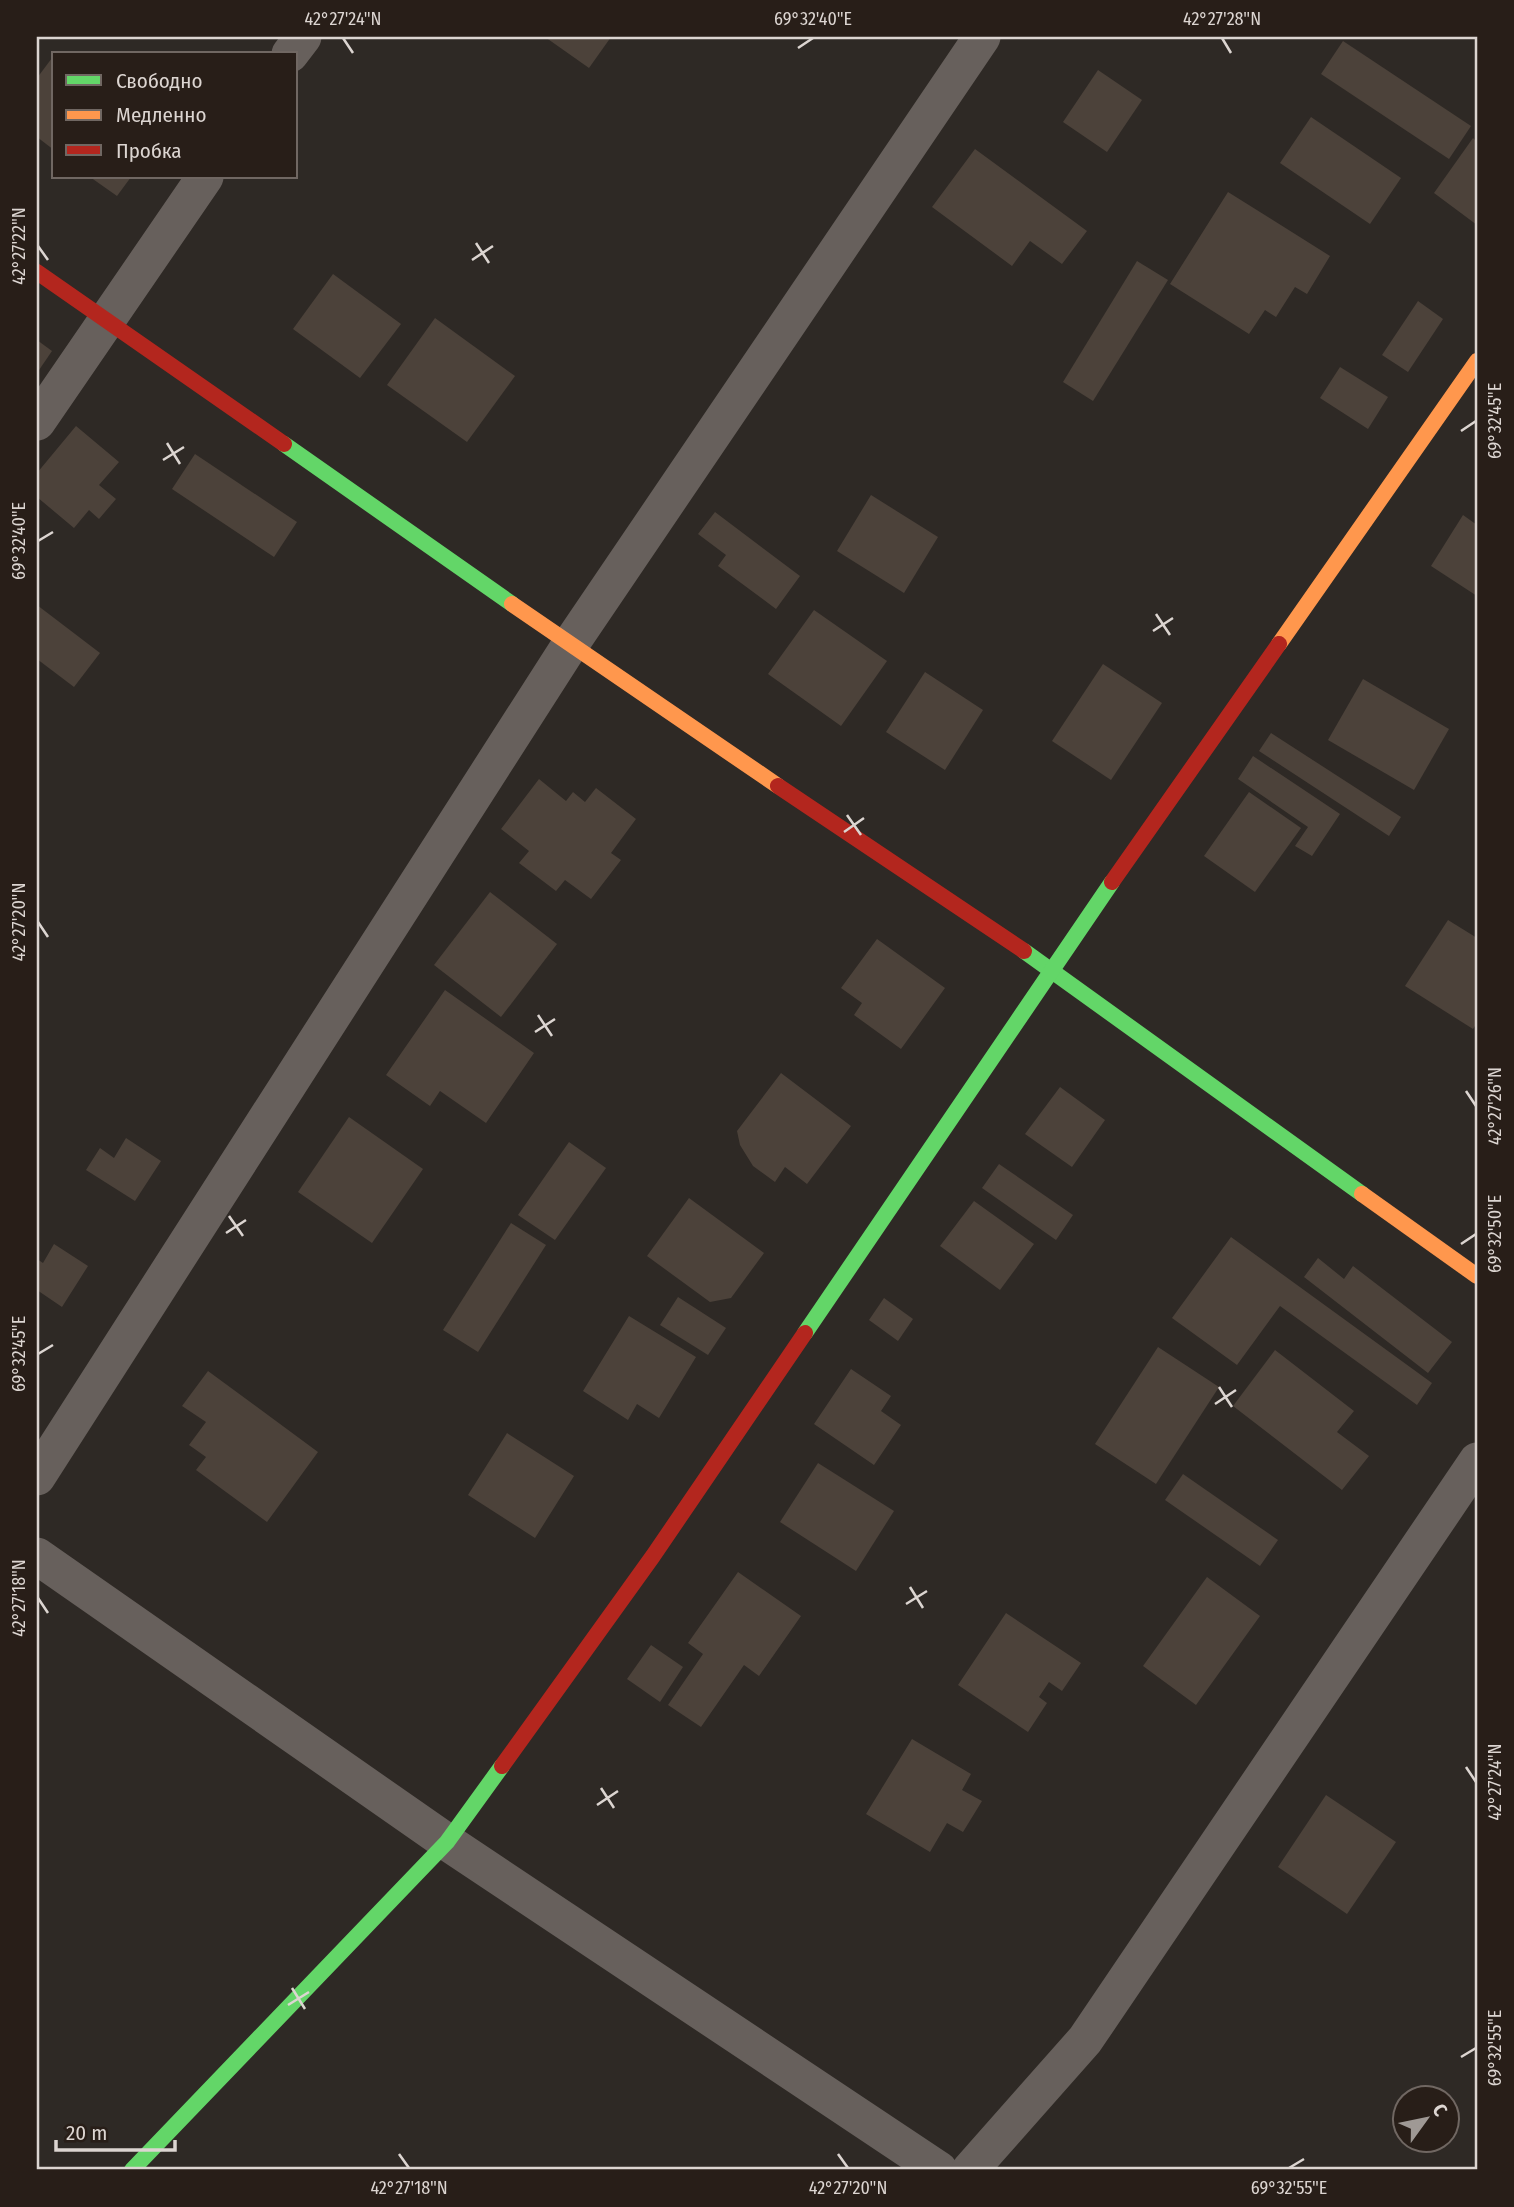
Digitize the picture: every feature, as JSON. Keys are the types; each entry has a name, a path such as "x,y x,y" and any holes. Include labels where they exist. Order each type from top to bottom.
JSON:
{"street":[{"path":"292,52 303,37"},
{"path":"37,1477 570,645 982,37"},
{"path":"37,422 204,178"},
{"path":"37,272 107,318 570,645 1051,970 1477,1276"},
{"path":"132,2170 447,1842 653,1556 1051,970 1477,361"},
{"path":"970,2170 1085,2040 1477,1461"},
{"path":"37,1556 447,1842 939,2170"}],"building":[{"path":"545,37 611,37 589,68"},
{"path":"1343,41 1471,126 1449,159 1321,74"},
{"path":"52,58 52,148 37,137 37,78"},
{"path":"1098,70 1142,100 1107,152 1063,122"},
{"path":"1311,117 1401,178 1370,224 1280,163"},
{"path":"1473,138 1477,142 1477,225 1434,193"},
{"path":"975,149 1087,231 1062,264 1030,241 1012,266 932,207"},
{"path":"91,178 130,178 117,196"},
{"path":"1228,192 1330,256 1307,294 1295,287 1276,317 1265,310 1249,334 1170,284"},
{"path":"1137,261 1168,280 1093,401 1063,382"},
{"path":"333,274 401,324 360,378 293,329"},
{"path":"1418,301 1443,319 1408,372 1382,355"},
{"path":"435,318 515,376 467,442 387,385"},
{"path":"37,340 52,351 37,373"},
{"path":"1340,367 1388,397 1368,429 1320,398"},
{"path":"76,426 119,462 99,485 116,499 99,519 89,510 74,528 37,497 37,473"},
{"path":"195,454 297,522 274,557 172,489"},
{"path":"871,495 938,537 904,593 837,551"},
{"path":"715,512 800,576 776,609 718,566 726,555 698,534"},
{"path":"1463,515 1477,525 1477,596 1431,566"},
{"path":"37,605 100,653 74,687 37,659"},
{"path":"814,610 887,661 841,726 768,674"},
{"path":"1103,664 1162,703 1111,780 1052,741"},
{"path":"925,672 983,710 945,770 886,732"},
{"path":"1363,679 1449,729 1414,790 1328,740"},
{"path":"1271,733 1401,817 1389,836 1259,751"},
{"path":"1253,756 1340,814 1312,856 1295,846 1308,827 1238,779"},
{"path":"539,779 566,801 573,792 585,802 596,788 636,819 611,853 621,860 591,899 565,880 556,891 519,863 529,851 501,829"},
{"path":"1249,792 1301,828 1255,892 1204,856"},
{"path":"490,892 557,944 501,1017 434,965"},
{"path":"1448,920 1477,938 1477,1023 1473,1029 1405,986"},
{"path":"877,939 945,988 901,1049 854,1015 862,1003 841,988"},
{"path":"445,990 534,1053 486,1123 440,1091 430,1106 386,1075"},
{"path":"781,1073 851,1126 807,1184 785,1167 775,1182 753,1166 740,1145 737,1131"},
{"path":"1060,1087 1105,1120 1072,1167 1025,1134"},
{"path":"349,1117 423,1169 372,1243 298,1192"},
{"path":"126,1138 161,1161 135,1201 86,1170 100,1148 114,1158"},
{"path":"569,1142 606,1168 555,1240 518,1215"},
{"path":"999,1164 1073,1215 1056,1240 982,1188"},
{"path":"689,1198 764,1253 731,1298 710,1302 647,1256"},
{"path":"974,1201 1034,1244 1000,1290 940,1246"},
{"path":"511,1223 546,1245 478,1352 443,1330"},
{"path":"1231,1237 1432,1383 1417,1405 1280,1306 1237,1365 1172,1318"},
{"path":"54,1244 88,1266 62,1307 37,1290 37,1259 43,1263"},
{"path":"1318,1258 1344,1279 1353,1266 1452,1342 1428,1373 1304,1277"},
{"path":"678,1297 726,1328 708,1355 660,1325"},
{"path":"884,1298 913,1319 898,1341 869,1320"},
{"path":"629,1316 696,1357 659,1418 637,1404 628,1420 583,1391"},
{"path":"1158,1347 1219,1387 1156,1484 1095,1444"},
{"path":"1275,1350 1354,1411 1337,1432 1369,1456 1342,1490 1233,1406"},
{"path":"851,1369 891,1396 881,1411 901,1425 874,1465 814,1424"},
{"path":"208,1371 318,1452 267,1522 196,1470 206,1457 189,1445 206,1422 182,1406"},
{"path":"507,1433 574,1476 535,1538 468,1495"},
{"path":"818,1463 894,1511 856,1571 780,1522"},
{"path":"1183,1474 1278,1540 1260,1566 1165,1500"},
{"path":"738,1572 801,1616 759,1676 744,1665 701,1727 668,1705 703,1654 688,1643"},
{"path":"1207,1577 1260,1616 1196,1705 1143,1666"},
{"path":"1006,1613 1081,1663 1062,1691 1049,1682 1039,1697 1047,1703 1028,1732 958,1685"},
{"path":"651,1645 683,1667 660,1702 627,1679"},
{"path":"912,1739 971,1774 962,1790 982,1801 963,1832 947,1823 930,1852 866,1814"},
{"path":"1326,1795 1396,1842 1347,1914 1278,1867"}],"traffic: fast":[{"path":"284,444 512,604"},
{"path":"805,1333 1112,882"},
{"path":"1024,951 1362,1194"},
{"path":"132,2170 447,1842 502,1766"}],"traffic: slow":[{"path":"1279,644 1477,361"},
{"path":"512,604 778,786"},
{"path":"1362,1194 1477,1276"}],"traffic: jam":[{"path":"37,272 284,444"},
{"path":"1112,882 1279,644"},
{"path":"778,786 1024,951"},
{"path":"502,1766 653,1556 805,1333"}]}
